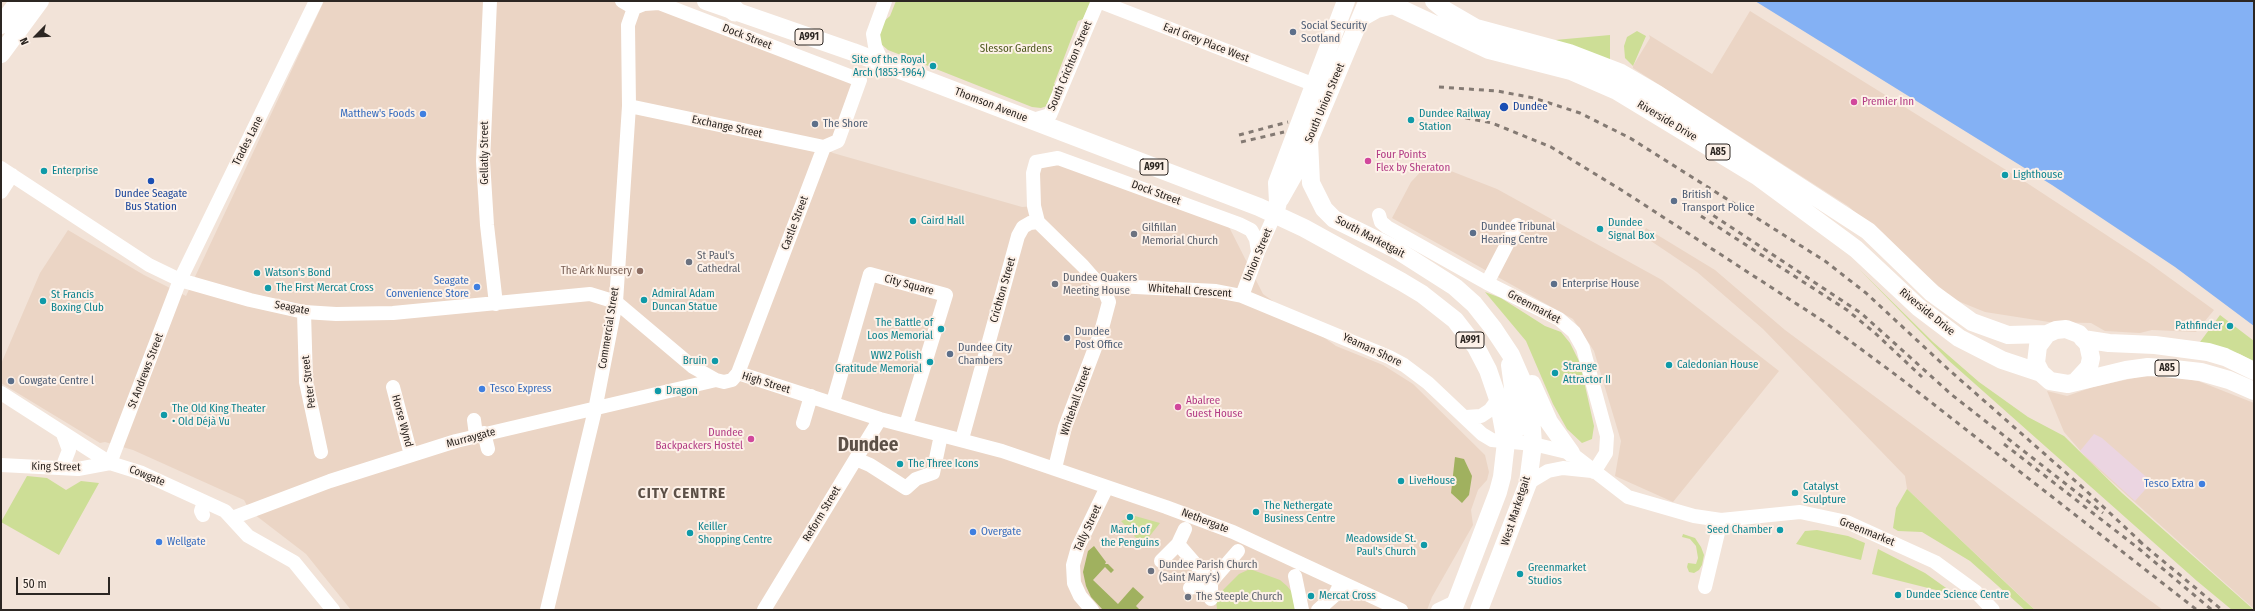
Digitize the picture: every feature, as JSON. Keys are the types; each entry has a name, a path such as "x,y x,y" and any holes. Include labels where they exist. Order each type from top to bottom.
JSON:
{"main road":[{"path":"1,25 19,1"},
{"path":"1,54 40,1"},
{"name":"Thomson Avenue","path":"706,1 730,6 1033,120 1276,208"},
{"name":"South Union Street","path":"1276,208 1277,183 1346,1"},
{"name":"South Union Street","path":"1276,208 1288,188 1309,141 1362,18 1367,1"},
{"name":"Riverside Drive","path":"1434,1 1445,10 1476,28 1570,53 1621,73 1657,94 1868,231 1932,293 1972,322 2008,335 2047,334 2056,330 2066,329 2079,334 2083,339 2109,344 2155,346 2208,352 2225,357 2254,371"},
{"name":"Riverside Drive","path":"1362,18 1377,9 1393,5 1489,50 1571,70 1617,91 1763,180 1856,248 1918,307 1958,338 2002,360 2041,372 2050,381 2060,384 2148,367 2174,368 2215,376 2254,391"},
{"name":"South Marketgait","path":"1309,141 1311,183 1324,209 1334,219 1397,250 1436,274"},
{"name":"West Marketgait","path":"1276,208 1422,294 1455,320 1476,347 1488,370 1498,399 1506,442 1502,477 1498,492 1454,606"},
{"name":"West Marketgait","path":"1436,274 1474,304 1511,354 1525,387 1531,416 1533,444 1528,483 1479,610"},
{"path":"2041,372 2036,363 2036,353 2038,346 2047,334"},
{"path":"2077,380 2086,372 2091,358 2088,344 2083,339"},
{"path":"1506,442 1515,431 1517,417 1510,372 1511,354"},
{"path":"1511,354 1533,385 1549,422 1571,453"}],"street":[{"name":"Trades Lane","path":"180,280 259,121 316,1"},
{"name":"Gellatly Street","path":"490,1 483,161 496,304"},
{"path":"883,64 875,46 873,34 885,1"},
{"name":"Earl Grey Place West","path":"1098,1 1315,85"},
{"name":"South Crichton Street","path":"1033,120 1050,115 1098,1"},
{"name":"Dock Street","path":"628,4 659,3 860,80 838,141 824,147"},
{"name":"Commercial Street","path":"547,610 596,407 616,302 629,106 628,4"},
{"name":"Exchange Street","path":"629,106 824,147"},
{"name":"Castle Street","path":"738,373 824,147"},
{"name":"Dock Street","path":"1038,222 1034,206 1033,172 1036,162 1058,158 1252,230 1256,239 1258,252"},
{"path":"1,192 6,171"},
{"name":"Seagate","path":"6,171 143,261 180,280 250,300 304,312 373,314 496,304 590,294 616,302"},
{"name":"Union Street","path":"1242,296 1276,208"},
{"name":"Greenmarket","path":"1378,215 1381,222 1387,227 1487,283 1560,319 1574,332 1583,348 1607,436 1606,453 1594,472"},
{"path":"1038,222 1083,266 1104,290"},
{"name":"Crichton Street","path":"962,440 1018,236 1023,228 1030,223 1038,222"},
{"path":"1487,283 1517,226"},
{"name":"City Square","path":"833,402 870,274 946,295 906,425"},
{"name":"St Andrews Street","path":"110,462 180,280"},
{"name":"Whitehall Crescent","path":"1104,290 1116,286 1216,291 1242,296"},
{"name":"Whitehall Street","path":"1055,468 1065,427 1109,307 1104,290"},
{"name":"Yeaman Shore","path":"1242,296 1322,328 1404,364 1466,417 1482,434 1492,440 1506,442"},
{"path":"616,302 693,366 716,380"},
{"name":"Peter Street","path":"304,312 306,382 321,452"},
{"name":"High Street","path":"716,380 724,382 732,380 738,373 833,402 880,419 1002,451"},
{"name":"Murraygate","path":"231,523 318,492 328,476 411,455 480,434 716,380"},
{"name":"Horse Wynd","path":"393,387 411,455"},
{"name":"Cowgate","path":"1,393 63,434 110,462 142,473 203,508 225,511 231,523 248,536 294,562 334,610"},
{"path":"803,423 811,396"},
{"path":"1466,417 1481,416 1490,410 1498,399"},
{"name":"Reform Street","path":"764,610 880,419"},
{"path":"474,420 488,449"},
{"path":"62,468 69,450 63,434"},
{"path":"856,459 870,465 908,490 916,479 932,476 941,435"},
{"name":"Greenmarket","path":"1506,442 1533,444 1571,453 1628,497 1694,516 1721,520 1800,512 1847,522 1934,562 1976,592 1993,610"},
{"name":"Nethergate","path":"1002,451 1055,468 1233,532 1401,610"},
{"name":"King Street","path":"1,465 62,468 95,466 110,462"},
{"name":"Greenmarket","path":"1528,483 1548,471 1563,468 1594,472"},
{"name":"Tally Street","path":"1092,610 1080,596 1074,583 1073,565 1078,547 1105,492"},
{"path":"1706,587 1721,520"},
{"path":"1161,561 1178,544 1185,528"},
{"path":"1178,544 1211,582 1211,599"},
{"path":"1190,588 1211,582 1238,551"},
{"path":"1294,576 1302,610"},
{"path":"1318,610 1335,594 1339,587"},
{"path":"1438,610 1454,606"}],"shaded area":[{"path":"324,1 622,1 644,4 860,80 838,141 825,148 833,153 1022,207 1034,206 1036,162 1047,160 1228,225 1263,294 1336,346 1383,365 1413,384 1485,455 1489,472 1487,480 1478,490 1471,510 1473,525 1432,597 1427,610 351,610 306,554 250,511 244,500 133,450 105,442 100,443 1,383 1,364 40,273 68,230 144,275 186,296"},
{"path":"1750,11 2027,183 2149,263 2214,310 2196,332 2152,330 2140,333 2105,331 2091,323 2049,322 1985,312 1953,299 1848,206 1633,68 1650,38 1649,35 1712,74"},
{"path":"1428,164 1438,166 1497,189 1662,280 1779,371 1673,502 1615,476 1621,441 1594,351 1573,319 1392,218 1411,182"},
{"path":"1646,228 1715,270 1785,330 2163,610 2035,610 1907,489 1905,476 1763,329 1697,272 1642,235"},
{"name":"Tesco Extra","path":"2157,373 2198,381 2254,403 2254,609 2091,463 2064,432 2047,391 2067,396 2093,387"},
{"path":"2094,434 2102,438 2152,482 2135,501 2080,451"}],"green space":[{"name":"Slessor Gardens","path":"896,1 1091,1 1083,19 1078,21 1054,84 1058,88 1047,106 1041,108 1032,107 888,50 882,45 879,37 883,22 890,16"},
{"path":"1637,31 1646,36 1633,66 1625,58 1624,46 1627,37"},
{"path":"1610,35 1610,60 1555,40"},
{"path":"1859,269 1933,342 1979,382 2028,417 2064,436 2122,493 2254,610 2232,610 2197,581 1948,360"},
{"path":"1485,292 1501,298 1545,326 1561,332 1570,343 1580,363 1594,426 1592,439 1582,443 1567,429 1553,404 1526,341"},
{"path":"2220,315 2254,341 2254,362 2240,354 2200,342"},
{"path":"1455,457 1464,459 1472,476 1469,495 1462,503 1451,493"},
{"path":"27,476 47,478 66,490 81,481 99,483 59,555 1,522"},
{"path":"1907,489 2035,610 2025,610 1970,561 1922,532 1898,531 1893,528 1896,508"},
{"path":"1135,516 1160,523 1145,542 1143,540 1141,542 1134,536 1135,534 1133,534 1121,521"},
{"path":"1817,530 1848,536 1865,543 1861,560 1796,544 1805,531"},
{"path":"1683,534 1695,538 1704,555 1702,565 1699,570 1694,573 1689,572 1687,567 1688,563 1696,564 1698,558 1696,546 1690,539 1682,537"},
{"path":"1094,546 1106,562 1105,564 1108,564 1114,570 1111,573 1105,567 1093,580 1118,604 1133,587 1144,597 1136,606 1140,610 1102,609 1091,597 1086,586 1083,572 1088,551"},
{"path":"1878,549 1925,573 1956,595 1872,574"},
{"path":"1250,569 1280,580 1287,586 1292,592 1295,610 1217,609 1216,600 1220,593 1239,574"}],"water":[{"path":"1755,1 2254,1 2254,326 2175,267 2052,185"}],"railway":[{"path":"1439,87 1497,91 1534,98 1580,113 1630,138 1825,261 1866,293 1948,369 2081,486 2144,545"},
{"path":"1436,112 1492,123 1551,147 1623,191 1823,321 1900,378 2197,610"},
{"path":"1239,135 1288,122"},
{"path":"1241,142 1284,132"},
{"path":"1705,210 1861,313 1952,395 2103,513"},
{"path":"1701,216 1847,310 1875,333 1922,377"},
{"path":"2004,444 2138,548 2212,610"},
{"path":"2139,541 2222,610"}],"place":[{"name":"Social Security Scotland","path":"1293,32"},
{"name":"Site of the Royal Arch (1853-1964)","path":"933,66"},
{"name":"Premier Inn","path":"1854,102"},
{"name":"Dundee","path":"1504,107"},
{"name":"Matthew's Foods","path":"423,114"},
{"name":"Dundee Railway Station","path":"1411,120"},
{"name":"The Shore","path":"815,124"},
{"name":"Four Points Flex by Sheraton","path":"1368,161"},
{"name":"Enterprise","path":"44,171"},
{"name":"Lighthouse","path":"2005,175"},
{"name":"Dundee Seagate Bus Station","path":"151,181"},
{"name":"British Transport Police","path":"1674,201"},
{"name":"Caird Hall","path":"913,221"},
{"name":"Dundee Signal Box","path":"1600,229"},
{"name":"Dundee Tribunal Hearing Centre","path":"1473,233"},
{"name":"Gilfillan Memorial Church","path":"1134,234"},
{"name":"St Paul's Cathedral","path":"689,262"},
{"name":"The Ark Nursery","path":"640,271"},
{"name":"Watson's Bond","path":"257,273"},
{"name":"Dundee Quakers Meeting House","path":"1055,284"},
{"name":"Enterprise House","path":"1554,284"},
{"name":"Seagate Convenience Store","path":"477,287"},
{"name":"The First Mercat Cross","path":"268,288"},
{"name":"Admiral Adam Duncan Statue","path":"644,300"},
{"name":"St Francis Boxing Club","path":"43,301"},
{"name":"Pathfinder","path":"2230,326"},
{"name":"The Battle of Loos Memorial","path":"941,329"},
{"name":"Dundee Post Office","path":"1067,338"},
{"name":"Dundee City Chambers","path":"950,354"},
{"name":"Bruin","path":"715,361"},
{"name":"WW2 Polish Gratitude Memorial","path":"930,362"},
{"name":"Caledonian House","path":"1669,365"},
{"name":"Strange Attractor II","path":"1555,373"},
{"name":"Cowgate Centre l","path":"11,381"},
{"name":"Tesco Express","path":"482,389"},
{"name":"Dragon","path":"658,391"},
{"name":"Abalree Guest House","path":"1178,407"},
{"name":"The Old King Theater • Old Déjà Vu","path":"164,415"},
{"name":"Dundee Backpackers Hostel","path":"751,439"},
{"name":"The Three Icons","path":"900,464"},
{"name":"LiveHouse","path":"1401,481"},
{"name":"Tesco Extra","path":"2202,484"},
{"name":"Catalyst Sculpture","path":"1795,493"},
{"name":"The Nethergate Business Centre","path":"1256,512"},
{"name":"March of the Penguins","path":"1130,517"},
{"name":"Seed Chamber","path":"1780,530"},
{"name":"Overgate","path":"973,532"},
{"name":"Keiller Shopping Centre","path":"690,533"},
{"name":"Wellgate","path":"159,542"},
{"name":"Meadowside St. Paul's Church","path":"1424,545"},
{"name":"Dundee Parish Church (Saint Mary's)","path":"1151,571"},
{"name":"Greenmarket Studios","path":"1520,574"},
{"name":"Dundee Science Centre","path":"1898,595"},
{"name":"Mercat Cross","path":"1311,596"},
{"name":"The Steeple Church","path":"1188,597"}],"district":[{"name":"Dundee","path":"868,446"},
{"name":"CITY CENTRE","path":"682,494"}]}
